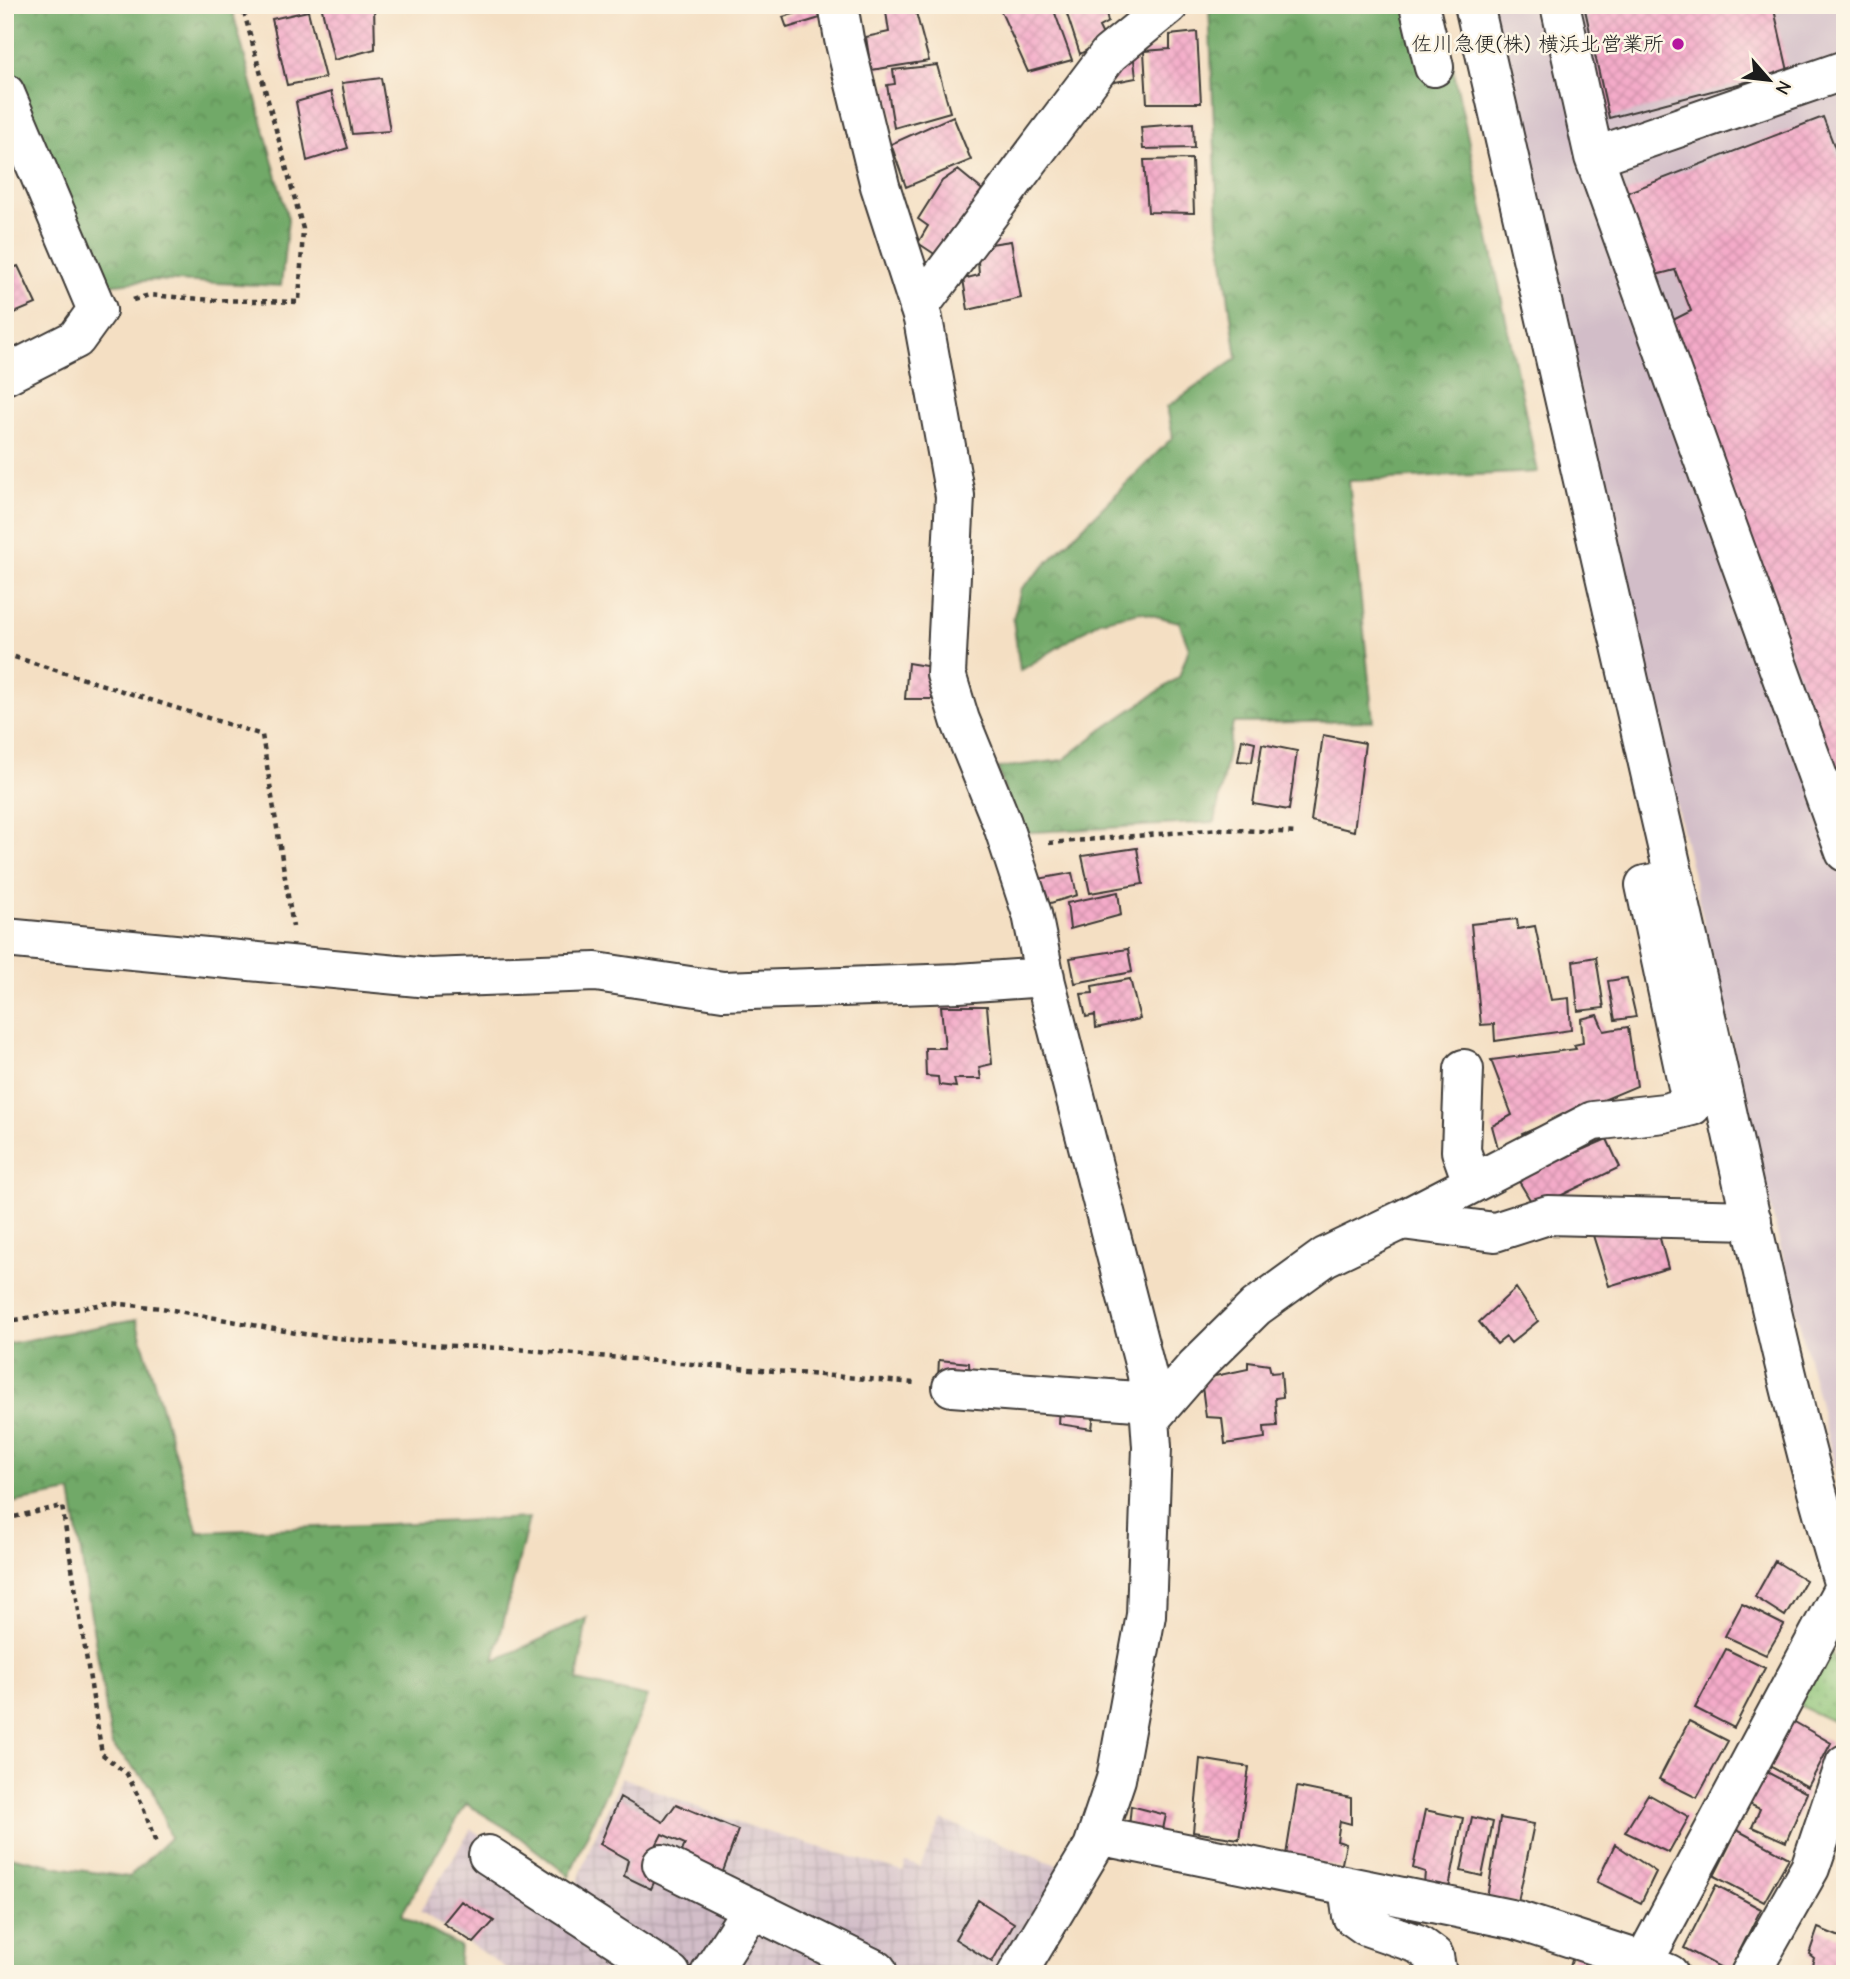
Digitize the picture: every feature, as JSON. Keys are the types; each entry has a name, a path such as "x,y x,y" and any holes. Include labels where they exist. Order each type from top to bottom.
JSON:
{"street":[{"path":"838,5 880,186 919,307 956,496 946,674 960,720 1010,846 1032,914 1045,977 1147,1375 1152,1447 1146,1615 1116,1779 1093,1847 1017,1974"},
{"path":"919,307 1109,54 1169,5"},
{"path":"1419,5 1434,67"},
{"path":"1097,1835 1516,1920 1656,1969 1844,1588 1819,1504 1752,1220 1474,5"},
{"path":"1560,5 1594,158 1845,852"},
{"path":"1594,158 1845,70"},
{"path":"5,93 97,310 76,339 5,375"},
{"path":"952,1387 1149,1410 1256,1307 1325,1257 1593,1121 1664,1113 1692,1106 1645,885 1675,879"},
{"path":"5,938 429,978 596,972 723,991 960,983 1045,977"},
{"path":"1464,1069 1461,1151 1472,1182"},
{"path":"1402,1220 1495,1232 1548,1215 1752,1220"},
{"path":"1750,1974 1810,1868 1845,1764"},
{"path":"488,1855 671,1974"},
{"path":"662,1864 877,1970"},
{"path":"1348,1886 1352,1916 1366,1926 1418,1944 1434,1956 1437,1974"},
{"path":"710,1974 752,1908"}],"path":[{"path":"97,310 149,295 299,302 303,229 242,5"},
{"path":"5,654 262,735 299,966"},
{"path":"1010,846 1221,830 1296,833"},
{"path":"5,1322 109,1303 162,1308 296,1333 380,1343 504,1348 952,1387"},
{"path":"5,1519 62,1506 102,1754 127,1774 158,1846"}],"shaded area":[{"path":"1486,5 1845,5 1845,1507 1769,1201"},
{"path":"622,1777 734,1822 903,1872 906,1862 920,1867 942,1820 1065,1868 1003,1974 515,1974 420,1911 471,1829 573,1895 591,1845"}],"green space":[{"path":"5,5 231,5 288,219 281,286 153,280 107,285 5,62"},
{"path":"1209,5 1440,5 1538,472 1349,481 1373,721 1233,723 1215,822 1017,833 998,768 1063,760 1179,677 1189,648 1179,622 1140,612 1100,621 1020,671 1013,619 1021,589 1173,437 1167,407 1237,358 1218,224"},
{"path":"136,1320 198,1532 529,1518 494,1661 587,1618 577,1681 648,1697 569,1876 514,1833 466,1804 401,1915 460,1946 458,1974 5,1974 5,1855 64,1868 129,1877 170,1838 152,1787 112,1746 71,1492 5,1504 5,1344"},
{"path":"1830,1647 1844,1697 1842,1726 1796,1704"}],"building":[{"path":"321,5 374,5 375,49 334,60"},
{"path":"885,5 914,5 929,61 871,70 866,37 889,32"},
{"path":"998,5 1052,5 1072,60 1028,72"},
{"path":"1064,5 1136,5 1136,12 1106,13 1108,22 1099,27 1105,39 1080,54"},
{"path":"1584,5 1773,5 1788,71 1609,118"},
{"path":"817,7 820,18 787,28 783,17"},
{"path":"308,11 325,78 287,85 272,19"},
{"path":"1197,32 1201,103 1147,103 1144,51 1170,49 1170,35"},
{"path":"1133,51 1136,78 1110,83"},
{"path":"937,65 950,112 894,128 887,85 895,84 893,70"},
{"path":"381,78 390,131 352,134 342,83"},
{"path":"331,92 348,148 307,161 296,102"},
{"path":"953,116 971,160 906,187 891,144"},
{"path":"1823,117 1845,174 1845,799 1669,322 1691,311 1675,270 1652,276 1618,196"},
{"path":"1193,123 1194,148 1143,149 1141,127"},
{"path":"1192,159 1194,213 1148,212 1144,160"},
{"path":"958,170 986,193 939,257 918,243 928,226 918,219 942,181"},
{"path":"1011,241 1021,298 968,310 963,279 979,275 977,246"},
{"path":"18,266 36,304 5,317 5,271"},
{"path":"908,663 932,667 932,699 905,699"},
{"path":"1323,735 1365,743 1354,831 1311,821"},
{"path":"1242,739 1255,742 1252,762 1238,761"},
{"path":"1262,744 1297,751 1289,810 1253,804"},
{"path":"1137,848 1143,884 1090,893 1082,856"},
{"path":"1072,873 1077,895 1044,905 1038,879"},
{"path":"1118,892 1121,915 1070,929 1067,903"},
{"path":"1517,919 1518,929 1535,926 1551,1000 1569,998 1571,1030 1495,1041 1494,1024 1481,1025 1471,924"},
{"path":"1128,949 1132,972 1075,983 1070,958"},
{"path":"1596,957 1604,1008 1578,1011 1573,961"},
{"path":"1627,978 1636,1017 1615,1020 1608,981"},
{"path":"1130,979 1140,1019 1096,1028 1095,1015 1086,1017 1081,994 1093,993 1092,986"},
{"path":"941,1006 987,1006 992,1064 979,1067 981,1079 954,1079 956,1087 939,1085 938,1077 926,1076 925,1048 945,1048"},
{"path":"1597,1015 1604,1031 1628,1027 1637,1086 1522,1134 1524,1139 1498,1148 1492,1126 1512,1115 1491,1060 1576,1049 1574,1045 1583,1043 1581,1019"},
{"path":"1607,1139 1620,1167 1535,1208 1517,1178"},
{"path":"1591,1229 1658,1231 1668,1268 1609,1286"},
{"path":"1516,1288 1538,1321 1511,1343 1506,1337 1497,1344 1479,1322"},
{"path":"939,1360 969,1363 970,1382 938,1378"},
{"path":"1248,1362 1269,1365 1271,1373 1281,1372 1283,1397 1275,1398 1277,1426 1264,1427 1265,1438 1225,1444 1222,1418 1206,1417 1201,1379 1248,1369"},
{"path":"1060,1407 1094,1412 1092,1429 1059,1424"},
{"path":"1775,1561 1806,1580 1785,1616 1755,1597"},
{"path":"1742,1604 1784,1625 1766,1655 1725,1636"},
{"path":"1726,1649 1765,1668 1734,1728 1695,1708"},
{"path":"1786,1717 1831,1743 1808,1787 1764,1763"},
{"path":"1689,1721 1728,1741 1697,1798 1659,1779"},
{"path":"1200,1759 1249,1767 1239,1839 1193,1832"},
{"path":"1763,1770 1807,1793 1786,1842 1752,1827 1760,1809 1747,1803"},
{"path":"1297,1787 1351,1798 1351,1824 1340,1821 1337,1841 1346,1844 1341,1868 1286,1855"},
{"path":"1648,1794 1689,1817 1669,1853 1625,1832"},
{"path":"620,1797 663,1822 676,1804 738,1830 721,1877 679,1859 685,1844 662,1834 645,1867 658,1874 651,1889 624,1876 628,1860 600,1844"},
{"path":"1131,1806 1166,1815 1162,1834 1129,1827"},
{"path":"1425,1810 1463,1818 1449,1888 1424,1884 1425,1872 1413,1868"},
{"path":"1472,1817 1493,1822 1482,1876 1461,1871"},
{"path":"1500,1818 1534,1824 1518,1902 1487,1898"},
{"path":"1737,1830 1789,1858 1764,1902 1714,1876"},
{"path":"1615,1844 1656,1872 1641,1903 1597,1882"},
{"path":"1716,1885 1761,1909 1729,1972 1684,1948"},
{"path":"978,1900 1014,1923 992,1962 955,1939"},
{"path":"461,1901 494,1921 474,1943 443,1923"},
{"path":"1818,1928 1845,1939 1845,1974 1809,1974 1814,1958 1809,1954"},
{"path":"1574,1953 1610,1966 1608,1974 1568,1974"}],"place":[{"name":"佐川急便(株) 横浜北営業所","path":"1678,44"}]}
